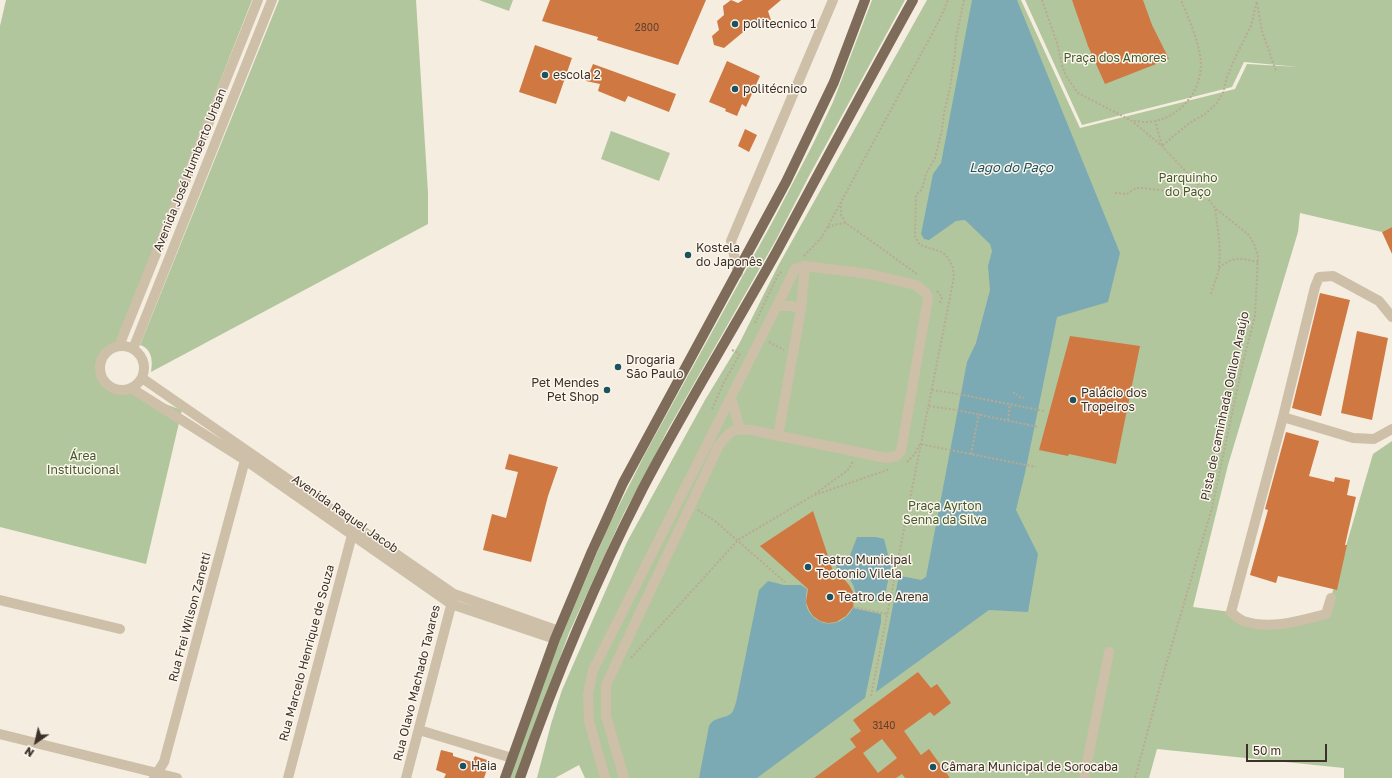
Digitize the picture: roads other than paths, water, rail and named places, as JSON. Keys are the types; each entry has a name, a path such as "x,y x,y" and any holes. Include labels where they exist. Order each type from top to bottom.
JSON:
{"main road":[{"path":"505,778 557,635 592,551 624,483 786,182 834,82 865,0"},
{"path":"520,778 567,652 609,556 686,410 777,251 913,0"}],"street":[{"name":"Avenida José Humberto Urban","path":"119,346 258,0"},
{"name":"Avenida José Humberto Urban","path":"133,349 272,0"},
{"path":"738,272 731,241 833,0"},
{"path":"778,436 800,309 804,266"},
{"path":"605,778 589,721 588,694 594,670 795,269 804,266 868,274 916,285 926,293 928,298 901,451 897,456 886,458 751,430 735,430 719,445 606,685 606,716 624,778"},
{"path":"1331,598 1326,614 1294,623 1270,625 1242,620 1231,612 1319,277 1333,276 1374,298 1379,301 1392,317"},
{"path":"777,306 792,306 800,309"},
{"path":"119,346 133,349 140,355 143,362 144,370 142,378 132,388"},
{"name":"Avenida Raquel Jacob","path":"119,346 111,349 104,355 101,362 100,371 108,385 120,389 132,388 245,460 352,535 452,599 557,635"},
{"name":"Avenida Raquel Jacob","path":"142,378 452,599"},
{"path":"731,398 735,430"},
{"path":"1282,417 1353,438 1374,439 1392,429"},
{"name":"Rua Frei Wilson Zanetti","path":"156,776 164,762 245,460"},
{"name":"Rua Marcelo Henrique de Souza","path":"288,778 352,535"},
{"name":"Rua Olavo Machado Tavares","path":"406,778 452,599"},
{"path":"0,600 120,630"},
{"path":"1084,778 1109,652"},
{"path":"419,730 512,758"},
{"path":"0,734 156,776 177,778"}],"water":[{"name":"Lago do Paço","path":"972,0 1017,0 1120,253 1108,302 1057,317 1016,510 1038,554 1028,612 989,610 876,692 898,580 901,576 921,580 926,577 967,362 976,343 990,290 988,266 992,251 990,244 965,220 956,221 929,240 924,239 921,234 933,174 941,163"},
{"path":"857,537 876,537 884,539 891,566 884,600 882,602 856,598 855,589 849,579 842,574 837,573 836,564 846,563"},
{"path":"768,581 784,585 801,585 807,589 807,608 811,615 823,623 836,622 843,619 849,615 853,608 881,614 881,622 865,698 757,778 699,778 709,726 715,720 728,716 733,711 759,590"}],"place":[{"name":"politecnico 1","path":"735,24"},
{"name":"escola 2","path":"545,75"},
{"name":"politécnico","path":"735,89"},
{"name":"Kostela do Japonês","path":"688,255"},
{"name":"Drogaria São Paulo","path":"618,367"},
{"name":"Pet Mendes Pet Shop","path":"607,390"},
{"name":"Palácio dos Tropeiros","path":"1073,400"},
{"name":"Teatro Municipal Teotonio Vilela","path":"808,567"},
{"name":"Teatro de Arena","path":"830,597"},
{"name":"Haia","path":"463,766"},
{"name":"Câmara Municipal de Sorocaba","path":"933,767"}],"park label":[{"name":"Praça dos Amores","path":"1115,58"},
{"name":"Parquinho do Paço","path":"1188,185"},
{"name":"Área Institucional","path":"83,463"},
{"name":"Praça Ayrton Senna da Silva","path":"945,513"}]}
